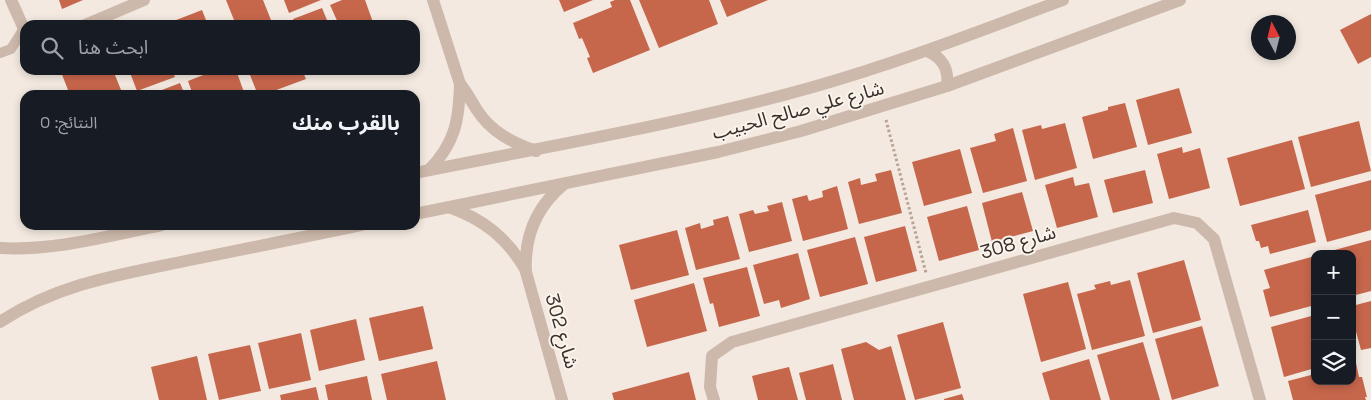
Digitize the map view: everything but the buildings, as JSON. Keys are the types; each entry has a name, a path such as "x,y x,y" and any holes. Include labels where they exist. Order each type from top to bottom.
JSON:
{"street":[{"path":"10,0 20,22"},
{"path":"97,20 144,0"},
{"path":"433,0 460,84 484,121 508,140 537,151"},
{"name":"شارع علي صالح الحبيب","path":"420,172 537,151 653,126 813,87 927,52 1063,0"},
{"name":"شارع علي صالح الحبيب","path":"420,213 718,152 801,131 946,86 1180,0"},
{"path":"927,52 935,55 946,68 948,77 946,86"},
{"path":"429,170 441,158 450,144 456,128 460,84"},
{"name":"شارع 302","path":"562,400 526,272 525,256 527,240 532,225 545,202 564,184"},
{"name":"شارع 302","path":"449,207 467,213 499,234 510,246 526,272"},
{"name":"شارع 308","path":"714,400 710,387 712,356 732,342 1174,218 1197,223 1214,239 1260,398"},
{"path":"0,248 52,247 137,230"},
{"path":"0,322 54,293 100,278 337,230"},
{"path":"1246,400 1260,398"}],"lane":[{"path":"0,53 11,49 20,37"}],"path":[{"path":"883,106 930,286"}]}
